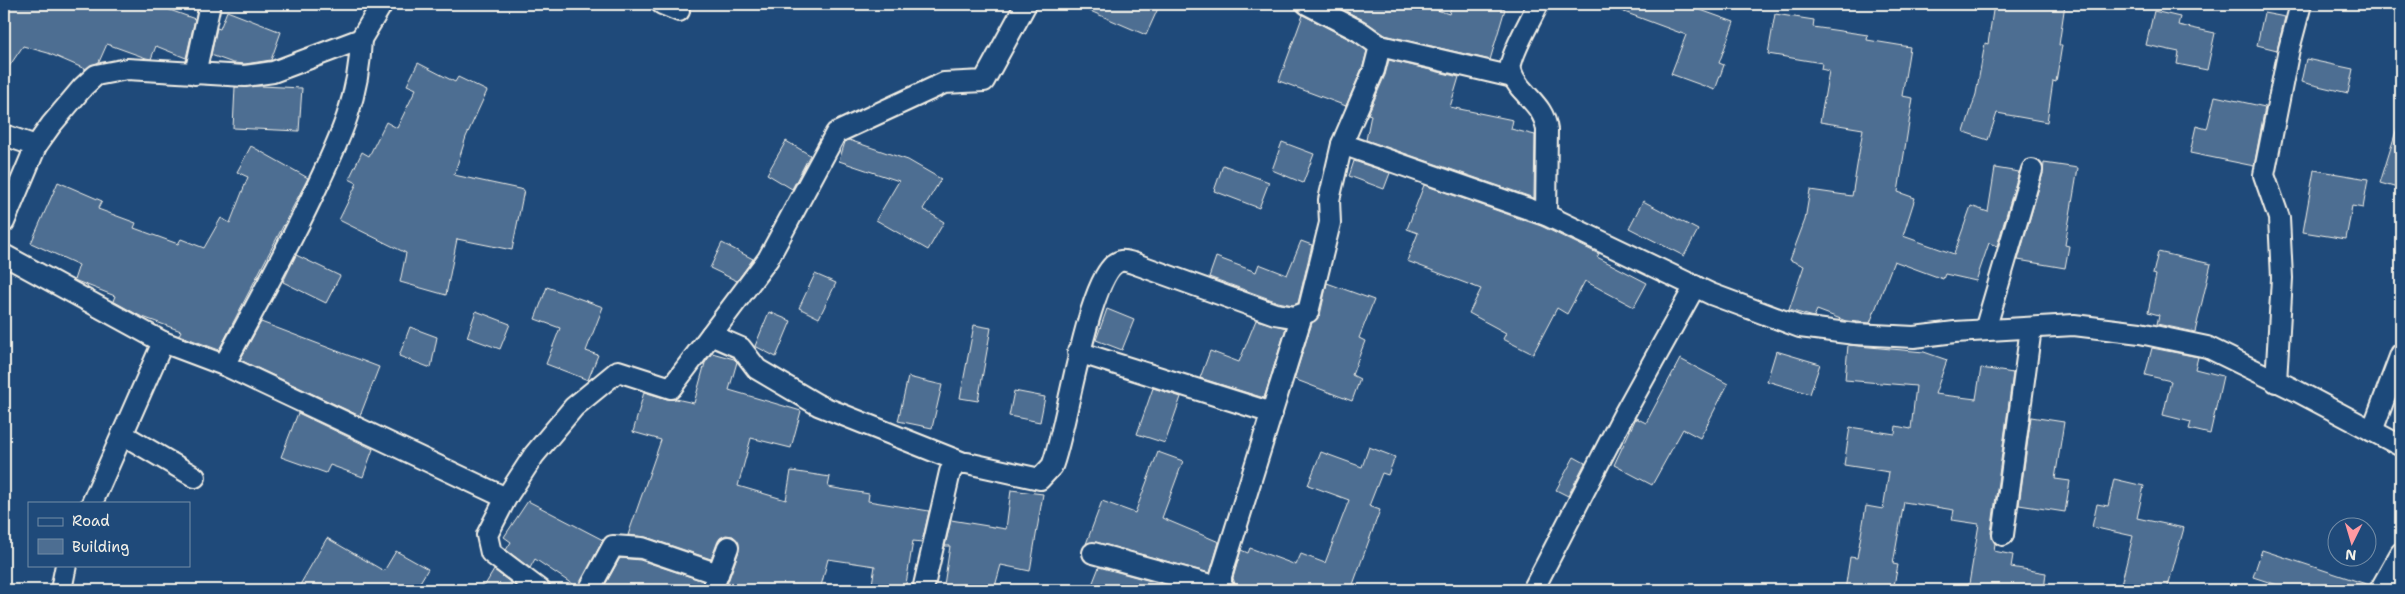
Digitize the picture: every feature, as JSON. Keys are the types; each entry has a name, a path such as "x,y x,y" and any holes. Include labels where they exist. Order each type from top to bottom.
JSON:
{"street":[{"path":"195,74 210,4"},
{"path":"224,366 290,244 344,128 356,89 361,39 382,4"},
{"path":"540,590 491,554 488,535 506,498 534,455 574,407 618,371 671,388 768,259 836,133 944,83 984,81 1026,4"},
{"path":"1307,4 1359,30 1380,46 1513,77"},
{"path":"1538,4 1510,65 1513,77 1546,119 1546,215"},
{"path":"2276,382 2282,278 2279,218 2264,175 2289,49 2301,4"},
{"path":"4,222 36,146 83,87 96,75 127,69 245,76 274,72 361,39"},
{"path":"711,335 741,348 757,369 818,405 961,462 1040,479 1047,473 1055,459 1078,352 1103,281 1110,270 1121,261 1132,263 1275,314 1294,317 1308,312 1330,223 1329,200 1331,184 1342,144 1374,70 1380,46"},
{"path":"4,135 36,146"},
{"path":"1342,144 1546,215 1695,286 1800,327 1855,334 1914,337 1985,330 2074,325 2140,333 2207,347 2401,446"},
{"path":"1985,330 2032,170"},
{"path":"4,255 163,342 224,366 506,498"},
{"path":"1533,590 1623,416 1695,286"},
{"path":"1093,553 1223,589 1221,576 1302,315"},
{"path":"2003,535 2032,328"},
{"path":"92,502 163,342"},
{"path":"1078,352 1272,413"},
{"path":"2372,431 2401,354"},
{"path":"122,434 195,478"},
{"path":"922,590 950,472 956,463 961,462"},
{"path":"589,590 613,546 642,548 715,582 728,547"},
{"path":"2380,590 2401,554"},
{"path":"61,590 66,566"}],"building":[{"path":"4,4 169,4 167,9 195,19 186,58 156,46 151,59 107,44 99,62 85,69 48,53 23,46 4,74"},
{"path":"1074,4 1160,4 1146,35"},
{"path":"1332,4 1420,4 1449,14 1452,4 1487,4 1505,9 1490,60 1385,35 1365,21"},
{"path":"1608,4 1684,4 1734,22 1719,63 1724,65 1715,90 1671,74 1686,35 1608,6"},
{"path":"1994,4 2065,4 2059,45 2062,45 2056,82 2053,81 2047,122 1997,113 1988,140 1964,132 1976,94 1985,43 1988,44"},
{"path":"227,11 281,32 271,60 245,64 233,63 211,55 217,28 220,29"},
{"path":"2154,11 2180,17 2178,25 2215,33 2207,70 2177,64 2179,52 2146,45"},
{"path":"2264,13 2285,17 2277,50 2257,45"},
{"path":"1775,14 1814,20 1813,27 1868,35 1867,40 1910,47 1902,96 1913,98 1898,192 1915,198 1903,236 1954,254 1971,206 1988,212 1995,168 2019,172 1997,246 1989,243 1976,281 1945,274 1943,279 1894,261 1870,323 1846,321 1817,310 1814,317 1789,310 1804,266 1790,260 1805,220 1810,190 1852,196 1863,129 1820,122 1829,71 1821,69 1822,63 1768,54"},
{"path":"1303,15 1353,41 1367,51 1363,66 1346,106 1279,81"},
{"path":"2306,59 2353,69 2348,93 2301,82"},
{"path":"1389,60 1459,77 1450,107 1513,120 1511,129 1535,135 1534,198 1366,140 1371,115 1368,114 1385,75"},
{"path":"418,63 455,82 458,77 487,91 466,137 454,175 524,190 512,250 457,239 446,295 400,282 406,253 339,220 357,183 349,179 362,152 369,156 386,122 397,128 416,89 407,85"},
{"path":"235,87 302,88 299,131 233,128"},
{"path":"2215,96 2265,107 2254,166 2190,153 2196,126 2207,129"},
{"path":"2397,128 2401,129 2401,189 2380,183"},
{"path":"849,140 908,160 941,179 923,209 944,222 928,250 876,220 899,181 839,161 845,142"},
{"path":"786,141 810,155 792,189 767,174"},
{"path":"1282,142 1314,154 1303,183 1272,170"},
{"path":"251,146 308,178 219,350 179,335 181,331 140,316 113,301 115,296 74,280 79,265 31,243 58,182 102,201 98,209 136,223 134,228 178,244 181,239 204,248 221,218 230,223 248,177 237,172"},
{"path":"1354,161 1390,173 1384,189 1349,176"},
{"path":"2044,163 2078,168 2065,245 2069,246 2065,268 2018,260 2043,173"},
{"path":"1223,165 1269,182 1259,208 1214,191"},
{"path":"2314,170 2368,179 2363,208 2352,206 2346,239 2303,232"},
{"path":"1424,185 1541,226 1599,254 1597,257 1647,283 1634,307 1585,281 1567,314 1557,308 1533,354 1503,339 1506,333 1469,313 1481,289 1407,261 1418,233 1407,229"},
{"path":"1643,201 1698,230 1684,256 1629,228"},
{"path":"1301,241 1312,245 1298,303 1293,305 1278,302 1209,277 1216,257 1256,272 1259,264 1287,275"},
{"path":"722,243 753,259 737,281 710,268"},
{"path":"2158,252 2211,264 2195,332 2157,324 2159,315 2148,312 2156,275 2153,274"},
{"path":"296,255 340,276 326,303 283,282"},
{"path":"815,274 836,283 819,318 799,308"},
{"path":"1327,283 1374,300 1359,338 1365,341 1352,375 1360,379 1352,401 1294,379 1312,323 1320,315"},
{"path":"547,287 603,307 586,351 598,355 588,380 546,364 560,328 535,319"},
{"path":"1107,309 1134,320 1122,350 1096,340"},
{"path":"476,311 510,324 500,349 467,337"},
{"path":"769,312 791,321 776,357 755,346"},
{"path":"1256,320 1286,328 1264,398 1200,378 1210,351 1239,362"},
{"path":"261,322 379,367 360,416 240,360"},
{"path":"974,325 991,328 978,401 960,398"},
{"path":"410,327 437,337 431,368 399,356"},
{"path":"1848,345 1924,352 1947,360 1935,394 1976,399 1981,368 2013,373 1991,533 1995,543 1994,551 2013,555 2011,567 2046,573 2044,590 1968,590 1979,524 1952,520 1954,510 1904,502 1893,564 1898,565 1893,590 1845,590 1850,557 1857,558 1866,506 1883,509 1889,472 1844,465 1850,427 1895,434 1896,426 1911,429 1916,386 1845,380"},
{"path":"2152,348 2198,357 2195,369 2223,376 2210,434 2189,429 2191,422 2163,415 2171,381 2145,375"},
{"path":"1776,351 1820,364 1810,394 1767,381"},
{"path":"712,353 734,359 737,362 729,390 801,411 791,448 751,438 738,486 786,500 791,471 830,477 828,487 869,494 868,501 929,511 922,542 913,541 905,590 871,590 875,566 828,559 820,590 725,590 739,551 737,540 733,536 726,535 720,538 711,559 646,537 628,535 661,440 633,432 644,392 667,399 694,403 705,363"},
{"path":"1680,359 1728,384 1700,438 1683,429 1652,485 1614,465 1636,418 1646,423"},
{"path":"908,377 942,385 932,428 898,421"},
{"path":"1153,388 1181,397 1165,443 1137,434"},
{"path":"1014,391 1045,397 1040,422 1009,416"},
{"path":"298,413 373,449 363,477 330,465 326,473 281,457"},
{"path":"2031,417 2064,422 2055,479 2070,481 2065,512 2019,505"},
{"path":"1369,447 1395,457 1388,475 1382,473 1369,506 1380,510 1351,590 1237,590 1233,578 1241,550 1248,553 1250,548 1296,565 1301,554 1325,563 1349,500 1308,485 1321,452 1362,467"},
{"path":"1158,452 1183,461 1162,518 1219,542 1210,573 1096,542 1086,544 1102,501 1135,513"},
{"path":"1574,457 1585,463 1568,496 1556,490"},
{"path":"2114,479 2144,486 2137,518 2184,528 2167,590 2146,590 2121,585 2133,536 2092,527 2097,504 2108,506"},
{"path":"1011,490 1043,494 1030,571 1001,565 994,590 965,590 944,585 950,546 945,546 951,520 1006,529"},
{"path":"528,501 603,540 578,588 535,559 530,568 506,550 511,542 504,537"},
{"path":"327,538 384,571 396,551 428,569 416,589 418,590 297,590"},
{"path":"2262,550 2369,585 2368,590 2293,590 2253,577"},
{"path":"620,558 640,560 703,581 700,590 602,590"},
{"path":"1099,567 1184,590 1090,590"},
{"path":"494,570 518,588 516,590 482,590"}]}
